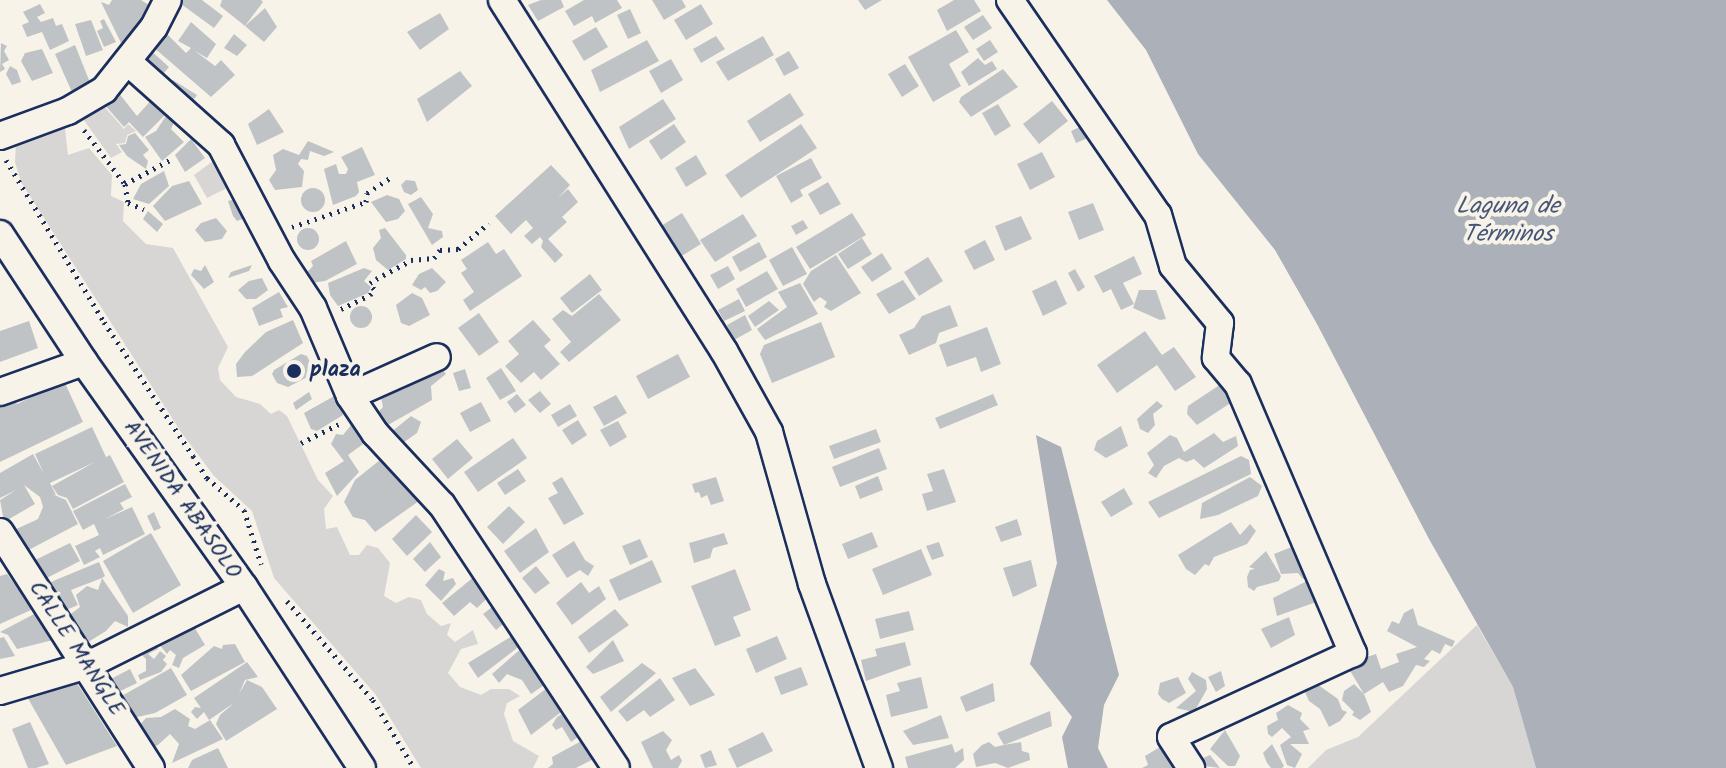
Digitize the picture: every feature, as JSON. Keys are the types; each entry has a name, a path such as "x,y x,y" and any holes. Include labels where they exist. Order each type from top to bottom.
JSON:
{"street":[{"path":"0,136 68,111 104,90 154,27 168,0"},
{"path":"502,0 724,351 769,432 812,584 879,768"},
{"path":"1010,0 1158,215 1173,266 1220,323 1216,358 1238,384 1353,653 1171,737 1191,768"},
{"path":"128,62 221,145 319,322 331,359 355,404 384,443 442,505 616,768"},
{"name":"AVENIDA ABASOLO","path":"0,234 84,362 254,581 362,768"},
{"path":"355,404 437,357"},
{"path":"0,392 84,362"},
{"name":"CALLE MANGLE","path":"0,532 88,665 151,768"},
{"path":"0,691 88,665 254,581"}],"path":[{"path":"68,111 125,184 128,203 144,209"},
{"path":"0,148 75,275 207,478 244,510 254,581"},
{"path":"125,184 170,160"},
{"path":"268,234 366,202 367,193 392,177"},
{"path":"319,322 370,295 374,289 370,283 376,279 411,260 434,258 440,250 458,249 489,223"},
{"path":"301,443 355,404"},
{"path":"285,598 373,700 414,768"}],"shaded area":[{"path":"101,103 124,129 128,124 136,131 127,135 125,143 116,144 122,152 111,158 81,116"},
{"path":"64,119 68,155 89,148 112,175 111,196 124,202 123,221 146,244 173,248 228,347 218,368 220,380 236,397 260,404 271,414 279,410 287,416 318,480 333,496 324,509 326,529 337,527 350,555 359,555 367,545 378,548 390,563 384,596 396,603 409,597 421,600 427,614 441,626 451,623 447,635 455,642 473,630 478,644 461,649 448,673 460,687 481,695 491,689 509,689 520,696 507,703 504,714 513,741 539,756 533,768 421,768 376,695 274,578 252,511 214,476 181,432 21,182 15,162 16,142"},
{"path":"217,158 235,184 207,198 194,175"},
{"path":"1477,625 1513,687 1536,768 1308,768 1326,750 1358,737"}],"water":[{"name":"Laguna de Términos","path":"1107,0 1726,0 1726,768 1536,768 1513,687 1429,539 1317,324 1275,250 1198,154 1146,50"},
{"path":"1036,435 1061,447 1119,675 1104,705 1098,748 1108,768 1068,768 1062,737 1072,717 1030,664 1057,563"}],"building":[{"path":"112,0 141,0 149,5 138,23 146,27 123,47 101,2 109,5"},
{"path":"183,0 202,0 223,16 214,28 181,4"},
{"path":"222,0 263,2 245,26 220,6"},
{"path":"541,0 561,0 564,7 538,21 528,5"},
{"path":"584,0 617,0 622,8 595,23 592,16 574,26 565,11"},
{"path":"652,0 682,0 686,7 664,20"},
{"path":"858,0 882,0 865,10"},
{"path":"954,0 974,0 981,11 947,31 937,10"},
{"path":"40,4 45,13 37,17 41,22 53,18 56,26 62,24 69,41 50,50 42,32 27,37 22,25 29,22 23,12"},
{"path":"701,4 713,24 686,40 674,20"},
{"path":"265,8 277,27 264,42 245,26"},
{"path":"630,9 641,33 628,39 617,15"},
{"path":"440,13 449,29 420,50 407,32"},
{"path":"983,15 992,28 973,40 964,27"},
{"path":"104,19 116,42 104,47 97,31 103,28 100,21"},
{"path":"91,20 103,50 86,56 75,24"},
{"path":"191,22 216,44 207,58 195,51 215,66 221,60 235,75 211,97 152,46 165,32 186,53 191,48 178,41"},
{"path":"596,27 608,47 584,61 572,41"},
{"path":"956,30 969,52 949,64 961,86 933,102 908,57"},
{"path":"234,34 247,45 237,56 224,48"},
{"path":"716,36 725,49 701,63 693,49"},
{"path":"763,36 774,55 728,81 716,62"},
{"path":"647,40 659,61 600,92 591,70"},
{"path":"990,40 998,52 984,61 976,49"},
{"path":"1,43 7,46 4,51 9,60 2,64 5,69 0,72"},
{"path":"75,45 91,85 72,92 55,54"},
{"path":"42,49 53,73 32,81 21,61 25,53"},
{"path":"149,49 169,67 158,80 138,64"},
{"path":"789,51 799,68 784,76 775,59"},
{"path":"978,58 985,65 992,61 997,69 969,86 961,72"},
{"path":"671,59 683,80 661,93 649,71"},
{"path":"905,64 919,86 902,97 888,74"},
{"path":"10,66 17,70 21,82 12,85 6,74"},
{"path":"1003,69 1018,87 971,117 959,102 961,97"},
{"path":"460,71 472,86 427,122 417,99"},
{"path":"173,80 197,95 192,102 169,90"},
{"path":"118,92 137,116 154,97 169,111 143,137 129,122 124,127 104,104"},
{"path":"790,93 804,115 760,142 747,121"},
{"path":"663,99 676,119 629,149 619,127"},
{"path":"1052,101 1068,121 1039,144 1023,124"},
{"path":"998,104 1011,126 995,136 982,113"},
{"path":"269,109 284,132 257,145 248,124"},
{"path":"166,116 175,120 171,129 184,142 162,161 145,137 156,131"},
{"path":"674,124 686,142 661,160 649,141"},
{"path":"801,124 817,148 741,198 725,175"},
{"path":"1082,126 1088,138 1076,143 1071,131"},
{"path":"135,133 149,150 143,155 148,161 146,169 127,156 119,145 126,144 128,136"},
{"path":"191,139 205,158 185,172 175,155"},
{"path":"308,141 334,152 324,156 310,151 308,160 301,159 298,164 304,171 302,187 275,190 269,180 276,170 273,155 283,149 299,155"},
{"path":"362,147 375,175 357,182 359,192 356,196 333,205 324,169 336,164 339,174 346,174 348,169 341,157"},
{"path":"1042,152 1055,177 1030,190 1017,164"},
{"path":"696,155 707,174 686,187 675,168"},
{"path":"811,158 822,178 800,190 803,196 791,203 776,176"},
{"path":"551,165 570,185 558,198 568,189 578,202 562,217 567,222 548,239 563,255 555,263 541,247 543,241 540,237 532,244 524,236 533,228 526,220 511,234 495,216"},
{"path":"164,171 169,186 149,204 133,199 141,184"},
{"path":"406,180 415,181 418,190 411,195 404,192 401,185"},
{"path":"189,181 202,204 165,221 153,206 172,186"},
{"path":"828,182 841,204 820,215 808,194"},
{"path":"313,188 321,192 325,200 321,208 313,212 305,208 301,200 305,192"},
{"path":"387,195 399,199 405,211 398,219 386,222 371,202"},
{"path":"421,197 433,214 428,228 442,231 443,237 432,245 408,204"},
{"path":"236,199 248,217 237,221 228,201"},
{"path":"1093,203 1104,230 1079,240 1068,212"},
{"path":"148,211 163,224 157,232 143,219"},
{"path":"682,213 701,244 672,262 653,231"},
{"path":"852,213 866,235 810,269 796,247"},
{"path":"743,214 757,236 715,262 700,240"},
{"path":"1021,216 1032,239 1005,251 995,226"},
{"path":"216,218 227,231 222,239 205,242 195,230 201,223"},
{"path":"803,220 808,228 796,235 791,226"},
{"path":"308,228 316,231 319,239 316,247 308,250 300,247 297,239 300,231"},
{"path":"385,228 406,255 406,259 388,270 376,260 373,248 381,238 379,230"},
{"path":"862,238 872,254 848,269 838,254"},
{"path":"985,240 995,260 974,270 964,251"},
{"path":"346,241 357,264 325,281 310,283 304,275 313,266 311,261"},
{"path":"488,242 496,254 504,249 522,276 470,311 463,300 474,292 461,273 467,269 461,260"},
{"path":"759,242 767,257 740,272 732,257"},
{"path":"792,247 807,274 783,286 769,260"},
{"path":"882,253 892,269 872,282 861,267"},
{"path":"836,255 861,293 831,311 824,307 827,302 820,297 814,302 803,284 811,271"},
{"path":"1134,256 1142,274 1123,283 1134,304 1121,310 1111,289 1103,293 1094,276"},
{"path":"928,257 943,281 919,296 904,272"},
{"path":"205,265 214,282 204,289 191,275 194,269 201,271"},
{"path":"252,265 249,271 228,278 231,272"},
{"path":"728,266 735,279 718,289 710,275"},
{"path":"364,268 372,271 364,281 371,287 368,293 338,306 330,295 328,283"},
{"path":"432,268 446,282 437,291 430,293 425,287 421,290 412,285 419,274"},
{"path":"1075,269 1085,287 1078,292 1068,273"},
{"path":"767,271 778,289 746,307 736,289"},
{"path":"590,274 602,290 572,313 560,298"},
{"path":"262,278 268,290 256,299 246,299 238,290 249,281"},
{"path":"903,280 916,299 889,314 876,294"},
{"path":"1056,280 1067,304 1043,316 1032,291"},
{"path":"800,283 818,314 765,340 757,329 787,307 778,292"},
{"path":"1139,290 1156,290 1166,319 1160,320 1133,308"},
{"path":"279,292 288,307 280,309 283,317 259,326 252,308"},
{"path":"412,293 422,298 430,315 409,326 401,323 396,305"},
{"path":"599,294 621,320 569,362 560,352 571,342 552,319 563,310 572,316"},
{"path":"739,299 745,311 724,321 718,310"},
{"path":"769,301 779,310 755,327 748,316"},
{"path":"950,305 958,326 939,333 936,343 909,355 899,335 914,328 922,316"},
{"path":"357,306 365,306 372,317 365,328 357,328 350,321 350,313"},
{"path":"479,313 499,342 479,356 458,328"},
{"path":"745,315 752,330 734,340 727,325"},
{"path":"293,320 303,343 252,376 237,377 236,364 245,352 266,332"},
{"path":"533,320 551,340 544,346 560,364 541,380 534,372 521,383 505,366 519,354 508,341"},
{"path":"29,321 38,348 0,362 0,331"},
{"path":"821,322 835,357 772,383 760,354 764,345"},
{"path":"987,327 1001,364 981,372 976,357 947,367 939,345"},
{"path":"1145,331 1162,355 1174,347 1196,377 1175,391 1157,365 1117,393 1097,365"},
{"name":"plaza","path":"301,354 307,356 315,373 288,387 277,383 272,374 274,370"},
{"path":"678,354 690,377 648,399 636,376"},
{"path":"440,357 439,365 446,374 431,386 432,400 388,425 390,433 411,416 421,422 417,433 400,445 378,420 376,414 383,407 381,397 372,398 366,393 366,386 389,376 396,390 402,390 420,380 424,372 419,367"},
{"path":"501,368 516,391 500,400 486,378"},
{"path":"465,369 471,388 459,391 453,373"},
{"path":"64,381 83,422 0,462 0,399 11,393 17,404"},
{"path":"1218,386 1235,392 1235,400 1197,425 1187,414 1188,406"},
{"path":"540,391 551,404 540,413 528,400"},
{"path":"309,392 312,399 296,410 293,403"},
{"path":"517,394 526,405 515,413 507,402"},
{"path":"993,394 998,405 940,429 935,418"},
{"path":"336,395 343,415 317,431 311,429 304,413"},
{"path":"616,395 627,413 604,426 593,407"},
{"path":"1157,401 1163,406 1153,414 1155,425 1148,433 1140,429 1137,419"},
{"path":"481,402 491,421 470,432 460,413"},
{"path":"570,404 577,416 558,427 551,415"},
{"path":"578,420 587,435 572,445 562,430"},
{"path":"618,421 627,437 610,447 600,430"},
{"path":"351,425 356,426 366,442 348,455 359,472 337,496 325,473 344,461 331,444 336,434 343,435"},
{"path":"1121,426 1128,446 1106,458 1094,450 1097,441"},
{"path":"92,427 106,457 110,455 124,482 73,509 67,498 58,495 52,486 95,462 50,483 56,495 52,494 66,500 78,524 21,554 10,532 38,519 43,507 40,497 24,485 35,504 4,522 0,500 16,490 0,498 0,473 33,454 44,474 35,454"},
{"path":"876,429 881,442 834,459 829,446"},
{"path":"1214,433 1223,442 1236,436 1238,446 1204,468 1194,459 1186,462 1179,458 1164,466 1156,478 1148,473 1154,465 1147,453 1170,435 1177,438 1184,452"},
{"path":"513,438 527,458 478,492 464,472"},
{"path":"457,439 473,458 448,479 432,459"},
{"path":"879,448 887,469 840,487 832,467"},
{"path":"385,456 419,501 375,532 365,520 353,517 344,502 355,480"},
{"path":"1241,456 1249,460 1251,474 1159,518 1148,502"},
{"path":"518,469 526,481 505,495 497,483"},
{"path":"944,469 956,502 927,511 922,494 933,491 927,474"},
{"path":"878,476 883,490 860,499 855,486"},
{"path":"562,477 584,514 564,525 548,498 558,493 552,483"},
{"path":"716,477 724,501 711,505 707,495 701,498 699,492 695,493 692,484"},
{"path":"1250,477 1262,486 1258,496 1218,515 1200,519 1202,503"},
{"path":"125,484 132,497 120,503 124,509 105,519 132,507 145,534 103,555 100,548 95,551 100,557 84,565 75,546 99,535 94,524 83,530 73,511"},
{"path":"1124,488 1133,504 1111,517 1101,502"},
{"path":"509,506 525,522 503,544 487,527"},
{"path":"154,512 161,528 154,531 147,516"},
{"path":"416,515 432,532 407,556 392,539"},
{"path":"1017,519 1022,535 1001,542 995,527"},
{"path":"1231,522 1240,535 1250,524 1256,531 1247,544 1214,557 1209,566 1205,564 1195,575 1186,569 1178,555"},
{"path":"536,528 549,552 520,573 504,551"},
{"path":"872,532 878,547 848,559 842,544"},
{"path":"151,533 181,585 133,613 103,561"},
{"path":"724,533 728,544 713,548 710,558 694,563 689,543"},
{"path":"640,539 648,557 630,565 622,546"},
{"path":"574,541 585,560 594,566 588,576 580,570 567,578 552,555"},
{"path":"430,542 441,557 425,572 413,559"},
{"path":"939,542 944,556 932,560 926,546"},
{"path":"1304,542 1314,576 1303,579 1298,573 1281,574 1274,554"},
{"path":"70,543 80,561 37,583 27,564"},
{"path":"921,549 932,575 883,595 872,569"},
{"path":"1266,551 1281,576 1279,581 1257,587 1254,591 1248,587 1247,577 1250,570 1255,569 1249,567"},
{"path":"652,560 662,582 619,601 609,580"},
{"path":"1031,560 1037,586 1013,597 1003,568"},
{"path":"99,562 105,576 71,590 78,605 59,613 46,584"},
{"path":"536,566 550,583 535,594 522,578"},
{"path":"439,569 445,572 443,581 453,578 456,584 441,601 425,585"},
{"path":"735,569 751,610 733,617 741,636 715,646 691,586"},
{"path":"481,571 496,590 477,608 470,602 454,616 442,603"},
{"path":"7,574 33,609 0,624 0,576"},
{"path":"102,578 128,616 128,627 115,621 106,631 85,644 64,619 80,607 76,595 87,586 98,590"},
{"path":"1313,578 1319,601 1277,616 1273,598"},
{"path":"581,582 589,593 599,586 606,599 572,625 556,603"},
{"path":"504,598 507,621 496,630 483,614"},
{"path":"1413,608 1418,625 1455,641 1452,647 1445,644 1440,654 1432,650 1424,659 1430,661 1424,667 1416,665 1403,686 1389,692 1383,682 1364,694 1346,664 1376,654 1381,669 1399,662 1396,654 1417,647 1387,631 1392,621 1399,624 1404,613"},
{"path":"615,609 629,625 589,653 578,637"},
{"path":"909,611 914,630 880,639 875,619"},
{"path":"38,612 53,640 17,649 8,635 0,632"},
{"path":"1289,617 1295,635 1271,648 1261,629"},
{"path":"193,625 205,645 183,658 179,668 172,665 176,655 170,650 167,654 154,638"},
{"path":"530,625 533,636 478,678 468,663"},
{"path":"538,634 562,673 531,694 522,680 507,674 499,683 492,674"},
{"path":"777,636 787,659 756,673 746,649"},
{"path":"4,637 15,656 0,659 0,638"},
{"path":"613,640 624,661 593,674 586,667"},
{"path":"155,642 158,649 148,654 154,659 160,651 166,656 163,660 167,664 161,672 140,680 138,675 146,671 146,659 137,650"},
{"path":"905,642 911,665 866,681 861,660 877,656 875,649"},
{"path":"235,644 245,662 191,691 181,675 214,646 222,649 223,645"},
{"path":"247,662 258,677 245,680 239,694 247,680 262,687 277,709 226,741 216,724 220,715 234,703 209,720 204,712 197,719 191,712 195,707 201,708 194,698"},
{"path":"642,663 656,673 611,712 600,697"},
{"path":"801,667 808,685 781,695 774,677"},
{"path":"171,668 187,695 155,713 133,718 120,697"},
{"path":"695,668 715,695 690,706 672,678"},
{"path":"130,669 137,683 114,694 107,681"},
{"path":"1221,671 1225,686 1216,692 1208,677"},
{"path":"1192,672 1206,680 1207,689 1194,712 1176,708 1196,691 1188,679"},
{"path":"921,677 928,708 891,717 886,695 900,691 897,683"},
{"path":"1178,677 1186,693 1169,703 1158,694 1160,683"},
{"path":"660,678 675,700 650,717 644,710 627,722 618,711"},
{"path":"75,680 117,746 66,765 26,695"},
{"path":"1314,682 1338,699 1342,710 1347,712 1340,721 1329,727 1320,709 1309,701 1304,690"},
{"path":"993,683 995,701 966,712 960,697"},
{"path":"570,684 578,699 531,735 518,710 547,688 553,696"},
{"path":"1354,684 1364,694 1371,712 1360,720 1352,715 1354,712 1342,700 1344,691"},
{"path":"577,705 591,728 571,742 562,727 556,730 552,725 557,717"},
{"path":"1288,705 1302,713 1300,719 1310,729 1303,731 1309,744 1290,744 1302,754 1295,768 1287,765 1280,745 1291,737 1282,728 1272,737 1268,734 1267,726 1278,720 1276,713"},
{"path":"175,709 190,719 188,726 195,729 210,720 223,739 172,763 179,744 170,734 158,745 143,751 137,728 146,718 161,717"},
{"path":"1050,711 1052,726 1004,745 997,733"},
{"path":"941,715 949,738 913,745 903,731"},
{"path":"30,722 49,764 36,768 28,768 12,729"},
{"path":"1225,730 1240,756 1235,766 1228,766 1210,749"},
{"path":"663,731 672,740 666,750 671,760 679,755 682,761 678,768 653,768 641,742"},
{"path":"763,732 773,751 737,768 728,749"},
{"path":"596,733 605,753 576,768 548,768 553,764 552,757"},
{"path":"989,742 995,747 1021,742 1022,751 1029,753 1030,760 1008,768 995,763 976,767 973,754 982,745"},
{"path":"952,744 955,753 963,748 964,760 955,768 908,768 905,757"},
{"path":"1165,744 1179,768 1142,768 1148,765 1145,756"},
{"path":"1272,744 1284,766 1282,768 1271,768 1267,763 1263,753"},
{"path":"218,748 228,768 188,768 192,760"},
{"path":"711,750 717,765 705,768 700,755"},
{"path":"1210,755 1220,768 1197,765 1201,759"}],"place":[{"name":"plaza","path":"294,371"}]}
